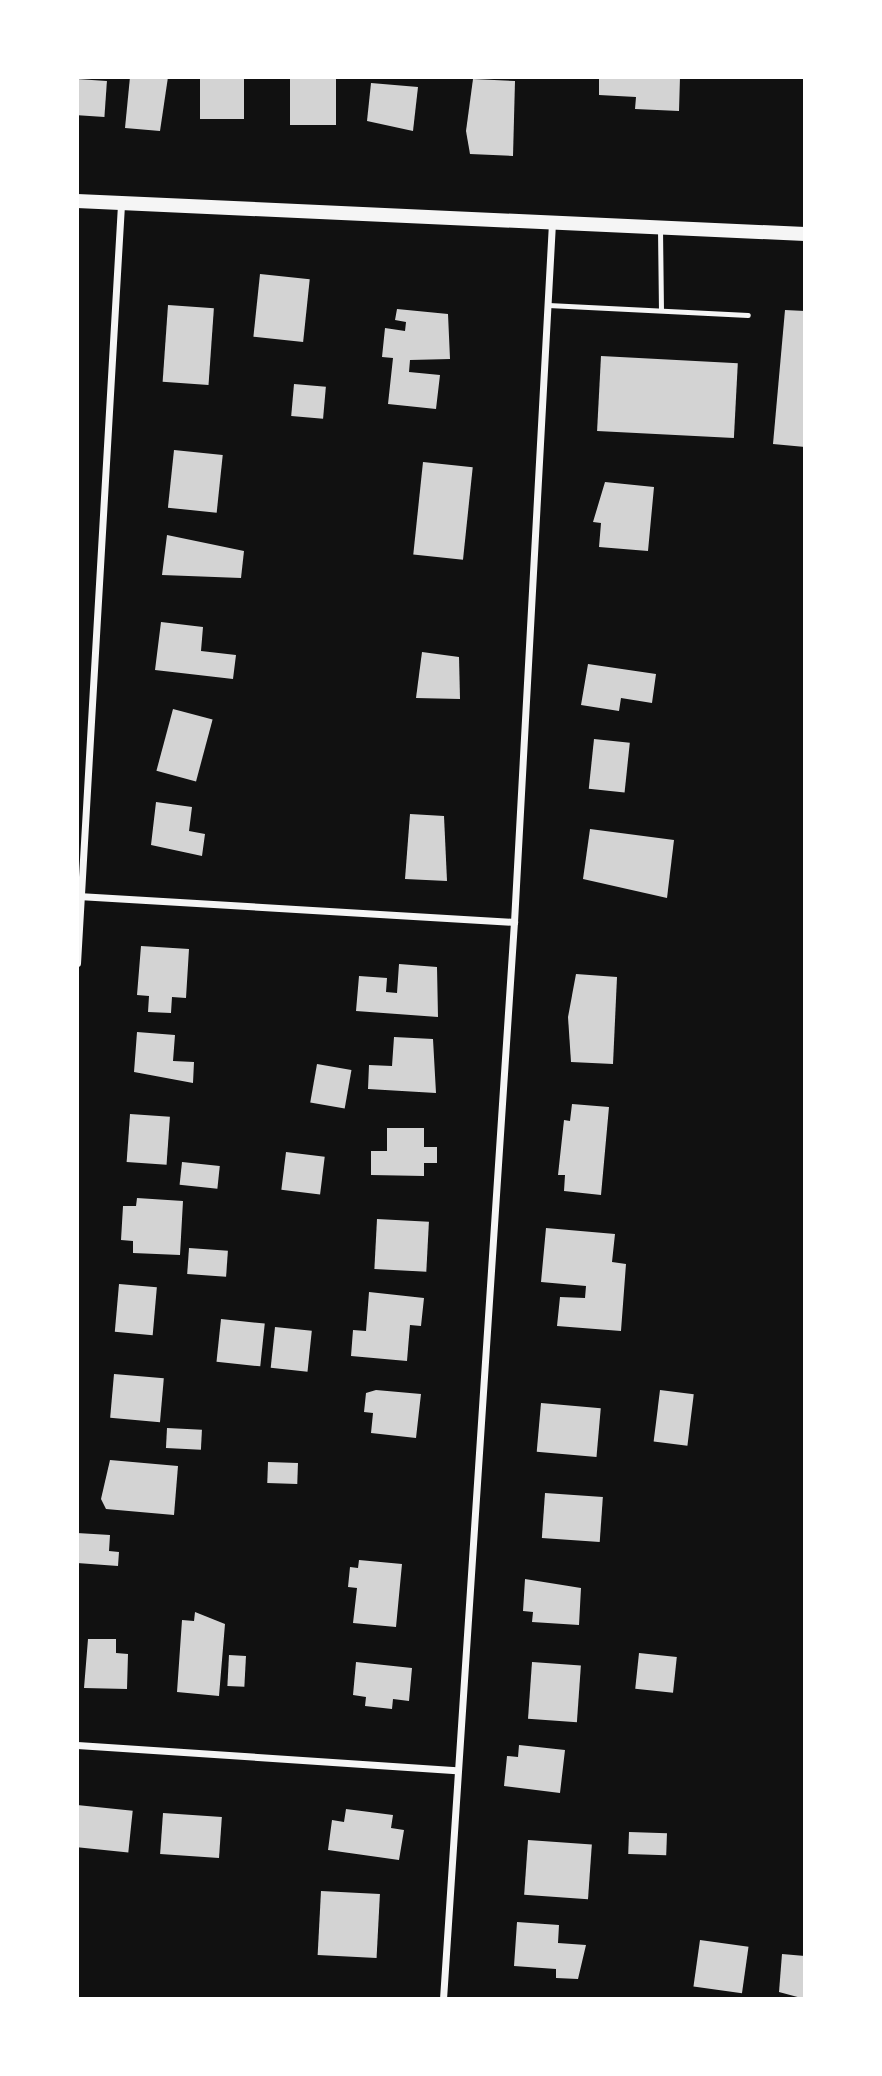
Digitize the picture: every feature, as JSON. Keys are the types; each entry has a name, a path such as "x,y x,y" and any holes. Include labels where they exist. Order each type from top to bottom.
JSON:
{"main road":[{"path":"77,201 805,234"}],"street":[{"path":"77,963 121,204"},
{"path":"443,1999 514,922 552,223"},
{"path":"79,896 514,922"},
{"path":"77,1745 456,1770"}],"lane":[{"path":"660,228 661,310"},
{"path":"548,305 748,315"}],"building":[{"path":"130,77 168,77 160,131 125,128"},
{"path":"200,77 244,77 244,119 200,119"},
{"path":"290,77 336,77 336,125 290,125"},
{"path":"599,77 680,77 679,111 635,109 636,97 599,95"},
{"path":"77,79 107,81 104,117 77,115"},
{"path":"473,79 515,81 513,156 470,154 466,131"},
{"path":"371,83 418,87 413,131 367,121"},
{"path":"260,274 310,279 303,342 253,337"},
{"path":"168,305 214,308 209,385 163,382"},
{"path":"397,309 448,314 450,359 410,360 409,372 440,375 436,409 388,404 393,358 382,357 385,328 405,331 406,322 395,320"},
{"path":"785,310 805,311 805,447 773,444"},
{"path":"601,356 738,363 734,438 597,431"},
{"path":"294,384 326,387 323,419 291,416"},
{"path":"174,450 223,455 217,513 168,508"},
{"path":"423,462 473,467 463,560 413,554"},
{"path":"605,482 654,487 648,551 599,547 601,523 593,522"},
{"path":"167,535 244,551 241,578 162,575"},
{"path":"161,622 203,627 201,651 236,655 233,679 155,670"},
{"path":"422,652 459,657 460,699 416,698"},
{"path":"588,664 656,674 652,703 621,698 619,711 581,705"},
{"path":"173,709 213,720 196,781 156,771"},
{"path":"594,739 630,743 625,792 589,789"},
{"path":"156,802 192,807 189,831 205,834 202,856 151,845"},
{"path":"410,814 444,816 447,881 405,879"},
{"path":"590,829 674,840 667,898 583,879"},
{"path":"141,946 189,949 186,998 172,997 171,1013 148,1012 149,996 137,995"},
{"path":"399,964 437,967 438,1017 356,1011 359,976 387,978 386,992 397,993"},
{"path":"576,974 617,977 613,1064 571,1062 568,1017"},
{"path":"137,1032 175,1035 173,1061 194,1062 193,1083 134,1072"},
{"path":"394,1037 433,1039 436,1093 368,1089 369,1065 392,1066"},
{"path":"317,1064 351,1070 345,1108 310,1102"},
{"path":"572,1104 609,1107 601,1195 564,1191 565,1175 558,1175 564,1120 570,1121"},
{"path":"130,1114 170,1117 167,1165 127,1162"},
{"path":"387,1128 424,1128 424,1147 437,1147 437,1163 424,1163 424,1176 371,1175 371,1151 387,1151"},
{"path":"286,1152 325,1157 320,1194 281,1190"},
{"path":"182,1162 220,1166 217,1189 180,1185"},
{"path":"137,1198 183,1201 180,1255 133,1253 133,1241 121,1240 123,1206 136,1206"},
{"path":"377,1219 429,1222 426,1272 374,1269"},
{"path":"546,1228 615,1234 612,1262 626,1264 621,1331 557,1326 560,1297 585,1298 586,1286 541,1282"},
{"path":"189,1248 228,1251 226,1277 187,1274"},
{"path":"119,1284 157,1287 153,1335 115,1332"},
{"path":"369,1292 424,1298 421,1326 410,1325 407,1361 351,1356 353,1330 366,1331"},
{"path":"221,1319 265,1324 260,1366 217,1362"},
{"path":"275,1327 312,1331 308,1372 271,1368"},
{"path":"114,1374 164,1378 160,1422 110,1418"},
{"path":"376,1390 421,1394 416,1438 371,1433 373,1413 364,1412 366,1393"},
{"path":"660,1390 694,1394 687,1446 654,1442"},
{"path":"541,1403 601,1408 597,1457 537,1452"},
{"path":"167,1428 202,1430 201,1450 166,1448"},
{"path":"110,1460 178,1466 174,1515 106,1509 101,1499"},
{"path":"268,1462 298,1463 297,1484 267,1483"},
{"path":"545,1493 603,1497 600,1542 542,1538"},
{"path":"77,1533 110,1535 109,1551 119,1552 118,1566 77,1563"},
{"path":"359,1560 402,1564 396,1627 353,1623 357,1588 348,1587 350,1567 358,1568"},
{"path":"525,1579 581,1588 579,1625 532,1622 533,1612 523,1611"},
{"path":"195,1612 225,1624 219,1696 177,1692 182,1620 194,1621"},
{"path":"88,1639 116,1639 116,1653 128,1654 127,1689 84,1688"},
{"path":"639,1653 677,1657 673,1693 635,1689"},
{"path":"229,1655 246,1656 244,1687 227,1686"},
{"path":"356,1662 412,1668 409,1701 393,1699 392,1709 365,1706 366,1697 353,1695"},
{"path":"532,1662 581,1665 577,1722 528,1719"},
{"path":"519,1745 565,1750 560,1793 504,1786 507,1756 518,1757"},
{"path":"77,1805 133,1811 128,1853 77,1847"},
{"path":"346,1809 393,1815 391,1828 404,1830 399,1860 328,1850 332,1820 344,1822"},
{"path":"163,1813 222,1817 219,1858 160,1854"},
{"path":"629,1832 667,1833 666,1855 628,1854"},
{"path":"528,1840 592,1844 588,1899 524,1895"},
{"path":"321,1891 380,1894 377,1958 318,1955"},
{"path":"517,1922 559,1925 558,1943 586,1945 578,1979 556,1978 556,1969 514,1966"},
{"path":"700,1940 749,1947 742,1993 693,1987"},
{"path":"782,1954 805,1956 805,1999 779,1992"}]}
